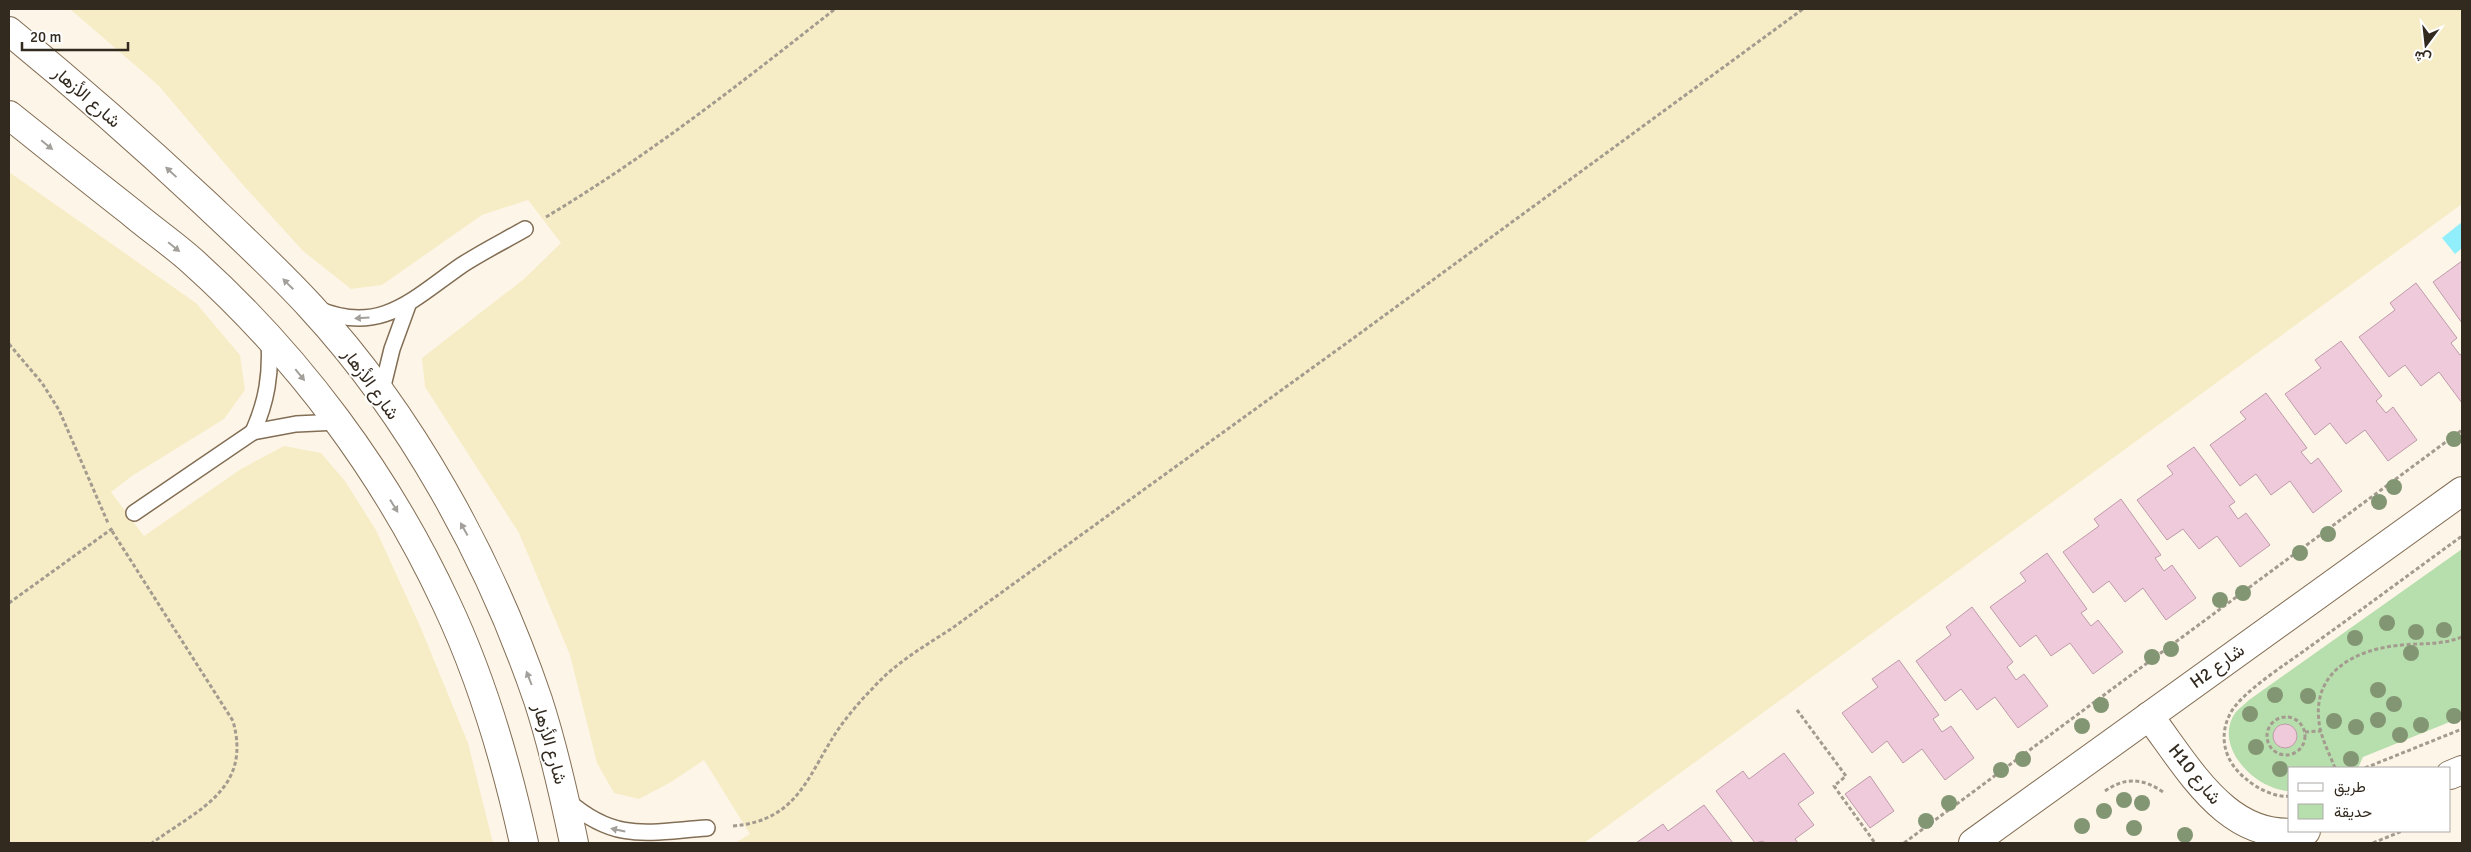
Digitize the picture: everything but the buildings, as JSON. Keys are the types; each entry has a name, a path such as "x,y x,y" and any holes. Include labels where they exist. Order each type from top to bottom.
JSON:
{"street":[{"name":"شارع الأزهار","path":"9,31 148,150 310,306 381,394 429,467 471,542 508,620 538,702 565,798 574,843"},
{"path":"9,114 192,261 269,337 338,422 397,510 446,603 486,701 514,797 524,843"},
{"name":"H2 شارع","path":"1973,843 2462,491"},
{"name":"H10 شارع","path":"2149,716 2218,805 2242,823 2270,831 2288,831"}],"lane":[{"path":"310,306 333,316 359,319 385,315 408,305 464,264 525,230"},
{"path":"381,394 392,349 408,305"},
{"path":"253,432 263,409 269,385 269,337"},
{"path":"134,513 253,432 296,424 338,422"},
{"path":"565,798 586,817 611,829 639,834 707,828"},
{"path":"653,843 666,831"}],"path":[{"path":"525,230 645,154 835,9"},
{"path":"707,828 740,825 772,816 799,795 841,725 873,687 910,655 951,629 1355,338 1803,9"},
{"path":"9,344 42,383 59,410 73,438 96,500 112,530 233,721 237,737 238,754 234,771 227,785 215,797 152,843"},
{"path":"1904,843 2462,430"},
{"path":"9,603 134,513"},
{"path":"2288,796 2277,795 2262,790 2234,769 2226,752 2224,735 2230,714 2242,699 2287,663 2462,536"},
{"path":"2335,767 2320,731 2318,714 2320,698 2326,683 2336,669 2348,659 2363,652 2382,647 2434,644 2462,637"},
{"path":"1797,710 1846,776 1834,786 1875,843"},
{"path":"2280,717 2293,718 2303,726 2305,732 2304,744 2294,753 2282,755 2268,744 2267,731 2270,725 2280,717"},
{"path":"2367,767 2462,729"},
{"path":"2305,732 2320,731"},
{"path":"2100,795 2126,781 2140,780 2169,796"},
{"path":"2373,843 2400,832"}],"green space":[{"path":"2462,549 2462,717 2363,757 2358,767 2288,767 2288,791 2264,784 2242,765 2234,753 2229,740 2229,726 2235,713 2249,700"}],"sand":[{"path":"70,9 2462,9 2462,204 1584,843 735,843 750,834 704,760 671,782 639,799 614,793 597,763 570,655 519,533 425,387 422,358 524,279 561,243 528,200 482,215 382,285 351,289 303,251 243,185 159,86"},
{"path":"9,172 196,303 240,355 245,390 224,419 132,476 111,492 144,536 241,469 284,446 321,453 345,481 376,530 420,626 468,743 493,843 9,843"}],"water":[{"path":"2462,222 2462,248 2455,254 2442,238"}]}
